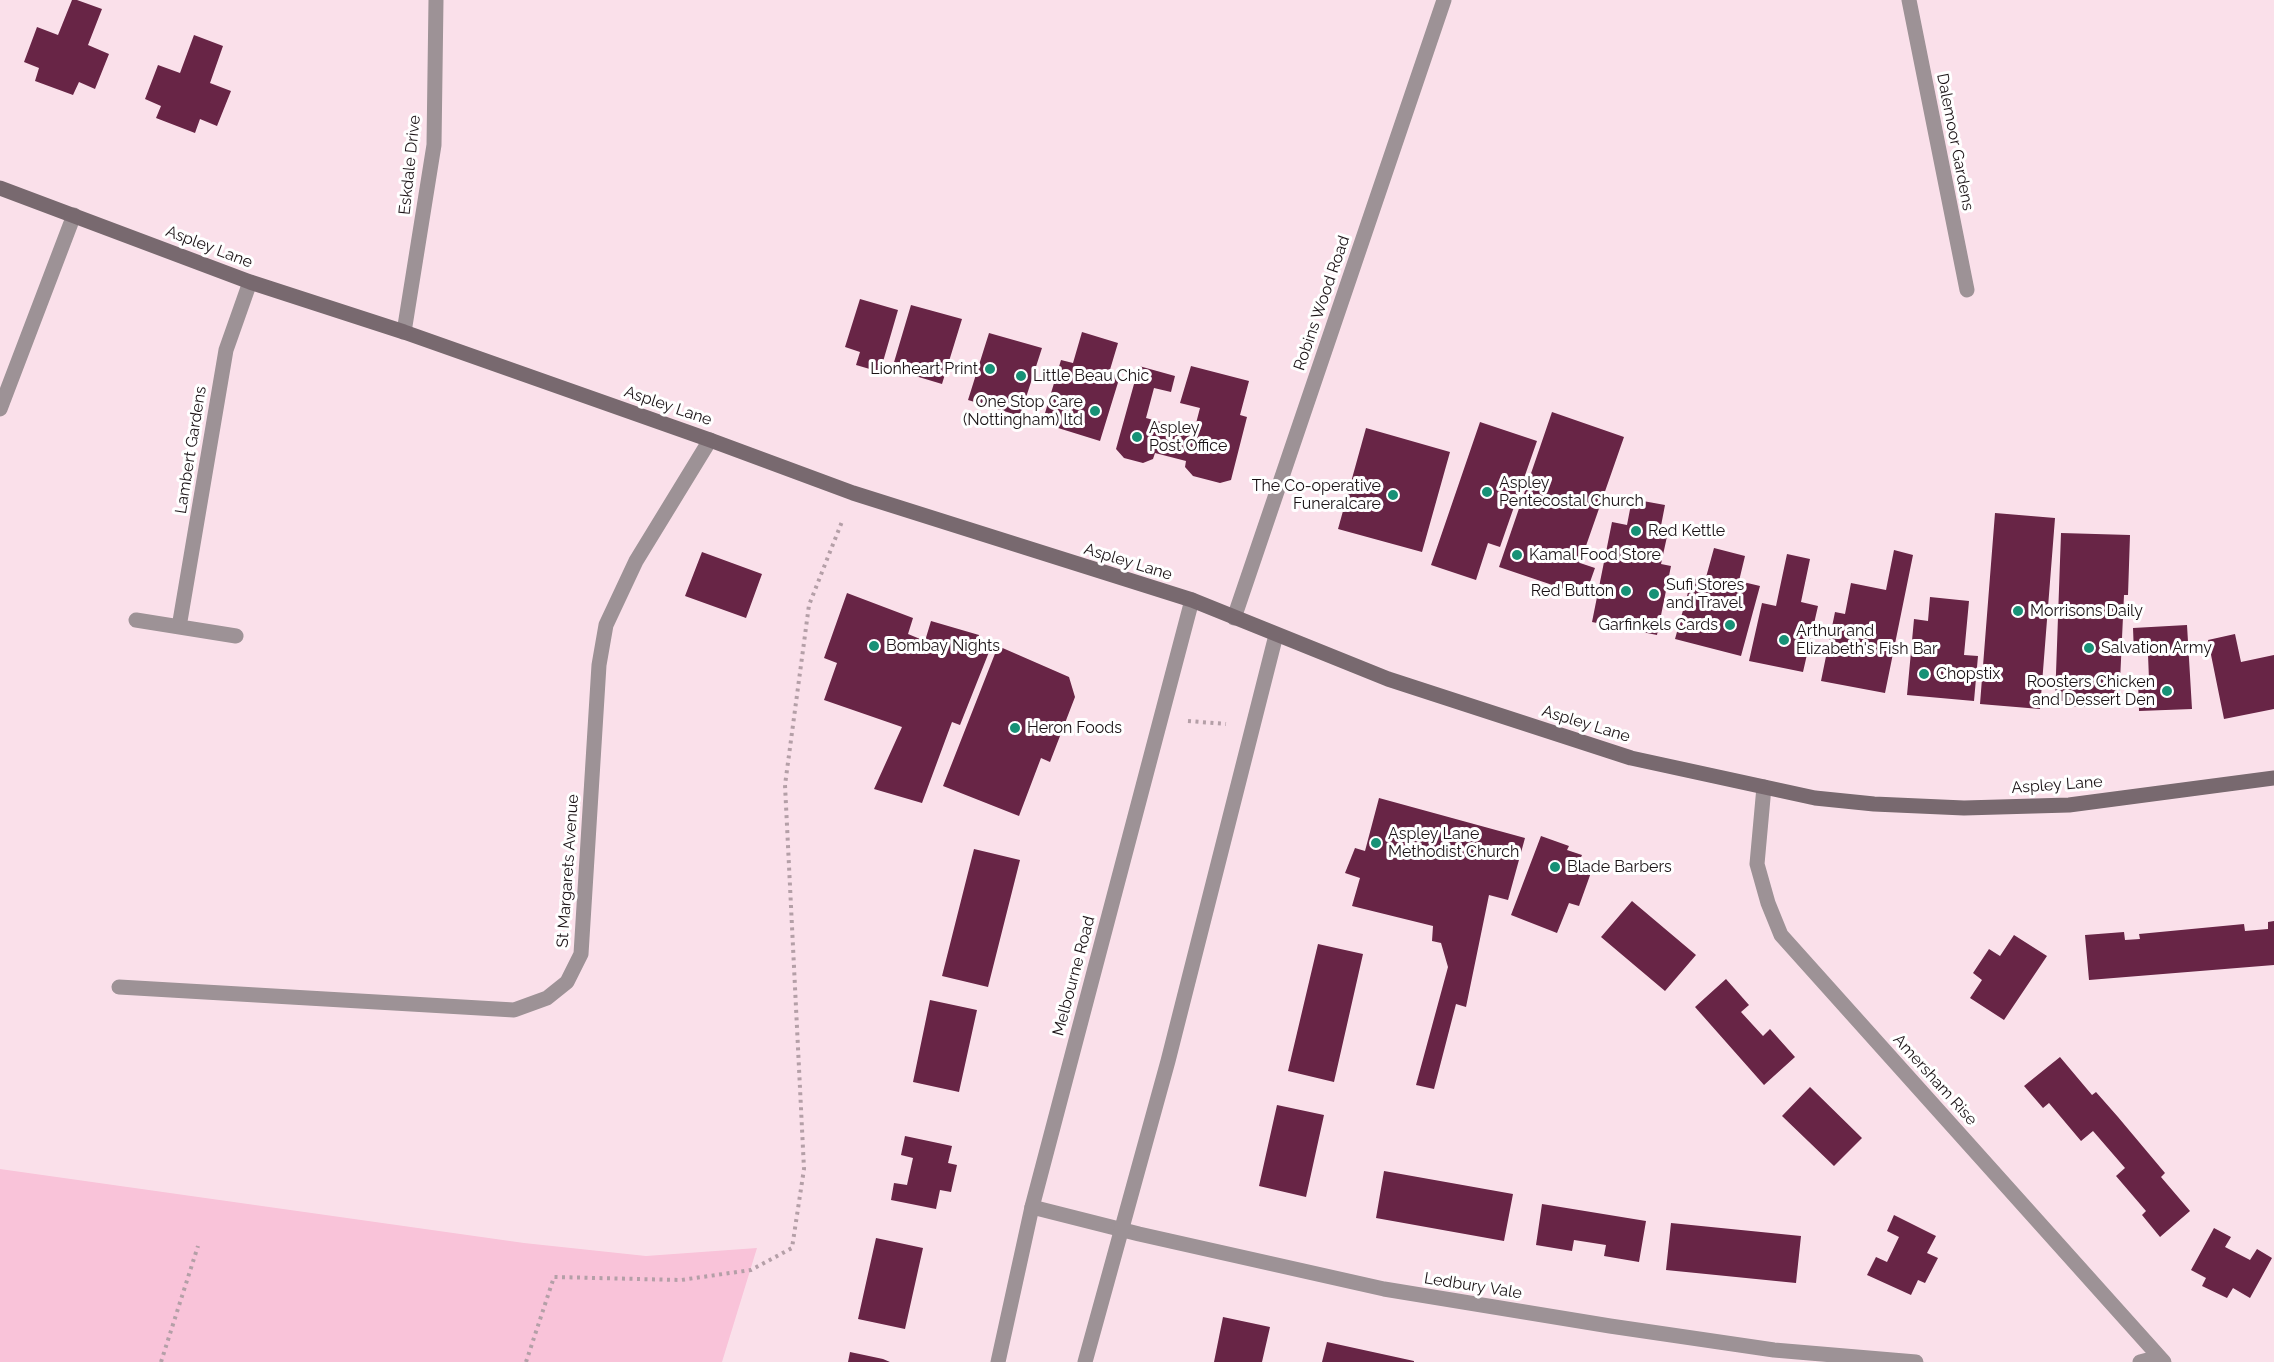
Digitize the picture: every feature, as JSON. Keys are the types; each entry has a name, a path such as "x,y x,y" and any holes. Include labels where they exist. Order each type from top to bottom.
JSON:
{"main road":[{"name":"Aspley Lane","path":"0,188 250,282 404,332 853,493 1192,600 1388,679 1631,758 1815,798 1874,804 1964,808 2069,805 2274,778"}],"street":[{"name":"Eskdale Drive","path":"404,332 434,145 436,0"},
{"name":"Robins Wood Road","path":"1234,618 1444,0"},
{"name":"Dalemoor Gardens","path":"1908,0 1967,290"},
{"path":"0,409 74,215"},
{"name":"Lambert Gardens","path":"179,627 226,350 250,282"},
{"name":"St Margarets Avenue","path":"119,987 514,1010 547,998 567,982 582,954 598,665 606,625 636,561 710,440"},
{"name":"Melbourne Road","path":"998,1362 1032,1207 1192,600"},
{"path":"136,620 236,636"},
{"path":"1085,1362 1171,1049 1276,635"},
{"name":"Amersham Rise","path":"1764,787 1758,864 1768,903 1781,935 2162,1359"},
{"name":"Ledbury Vale","path":"1032,1207 1384,1289 1610,1326 1773,1356 1916,1362"},
{"path":"2140,1362 2162,1359"}],"path":[{"path":"526,1362 554,1277 681,1280 751,1270 792,1248 804,1169 785,785 809,605 853,493"},
{"path":"1161,720 1252,726"},
{"path":"161,1362 198,1246"}],"shaded area":[{"path":"0,1169 524,1243 646,1256 757,1248 722,1362 0,1362"}],"building":[{"path":"72,0 102,9 88,45 109,54 95,89 79,82 73,95 35,81 39,68 24,62 37,27 58,35"},
{"path":"194,35 223,46 210,83 231,91 217,126 200,119 195,133 156,118 161,106 145,99 158,65 180,73"},
{"path":"860,299 898,310 880,372 856,365 860,352 845,347"},
{"path":"911,305 962,319 942,384 892,369"},
{"path":"1082,332 1118,343 1109,373 1120,376 1100,441 1042,423 1061,360 1073,363"},
{"path":"989,333 1042,348 1020,416 968,400"},
{"path":"1139,366 1175,376 1171,392 1154,388 1146,418 1194,431 1200,408 1180,403 1191,366 1249,381 1240,415 1247,417 1231,480 1220,483 1193,476 1185,467 1186,461 1155,453 1153,459 1143,463 1124,458 1116,449"},
{"path":"1552,412 1624,437 1580,563 1595,568 1585,596 1499,567"},
{"name":"Aspley Pentecostal Church","path":"1480,422 1537,441 1500,547 1488,543 1476,580 1431,565"},
{"path":"1366,428 1450,452 1422,552 1338,529"},
{"path":"1632,499 1665,505 1660,531 1668,532 1661,564 1671,566 1657,635 1592,622 1612,522 1627,525"},
{"name":"Morrisons Daily","path":"1995,513 2055,518 2040,709 1980,704"},
{"name":"Salvation Army","path":"2061,533 2130,535 2128,595 2124,595 2119,703 2108,703 2100,707 2084,707 2071,706 2066,701 2055,701"},
{"path":"1714,548 1745,556 1739,581 1760,586 1741,656 1675,639 1692,578 1705,581"},
{"path":"1894,550 1913,555 1885,693 1821,681 1835,612 1845,614 1851,583 1886,590"},
{"path":"702,552 762,574 746,618 685,596"},
{"path":"1787,554 1810,559 1801,602 1818,606 1803,672 1749,661 1762,603 1776,606"},
{"path":"847,593 913,618 908,634 925,641 931,621 979,635 976,646 989,652 960,725 952,722 922,803 874,789 902,727 824,700 837,663 824,658"},
{"path":"1930,597 1969,601 1964,655 1978,656 1974,701 1907,695 1914,619 1928,621"},
{"path":"2187,625 2192,709 2139,711 2138,680 2149,680 2148,654 2134,654 2133,628"},
{"path":"2235,634 2241,662 2274,655 2274,709 2224,719 2208,640"},
{"name":"Heron Foods","path":"998,646 1069,677 1075,697 1050,762 1041,758 1019,816 943,786"},
{"path":"1379,798 1525,838 1508,900 1489,895 1466,1007 1456,1004 1434,1089 1416,1085 1448,967 1441,943 1432,941 1433,926 1352,906 1360,878 1345,873 1355,848 1365,851"},
{"path":"1541,836 1569,846 1567,850 1582,855 1579,862 1593,867 1579,906 1569,903 1557,933 1511,915"},
{"path":"974,849 1020,860 988,987 942,976"},
{"path":"1632,901 1696,955 1665,991 1601,937"},
{"path":"2274,921 2274,965 2089,980 2085,935 2124,932 2125,940 2140,939 2139,934 2244,924 2245,931 2268,929 2268,922"},
{"path":"2014,935 2047,956 2004,1020 1970,998 1982,980 1973,973 1989,949 2000,956"},
{"path":"1318,944 1363,954 1334,1082 1288,1071"},
{"path":"1726,979 1749,1005 1741,1012 1763,1036 1770,1029 1795,1057 1764,1085 1695,1007"},
{"path":"930,1000 977,1010 959,1092 913,1082"},
{"path":"2060,1057 2092,1095 2096,1092 2118,1117 2165,1173 2161,1177 2190,1211 2160,1237 2142,1215 2146,1211 2116,1176 2125,1168 2093,1131 2081,1141 2049,1103 2043,1108 2024,1086"},
{"path":"1810,1087 1862,1138 1834,1166 1782,1116"},
{"path":"1277,1105 1324,1115 1306,1197 1259,1186"},
{"path":"905,1136 952,1146 948,1163 957,1165 951,1192 940,1190 936,1209 891,1200 894,1183 907,1185 913,1158 901,1155"},
{"path":"1384,1171 1513,1194 1504,1241 1376,1218"},
{"path":"1542,1204 1646,1221 1639,1262 1604,1256 1606,1245 1574,1240 1572,1251 1536,1245"},
{"path":"1894,1215 1936,1236 1927,1253 1938,1258 1925,1283 1918,1280 1911,1295 1867,1275 1876,1257 1887,1262 1899,1237 1887,1231"},
{"path":"1671,1223 1801,1236 1796,1283 1666,1270"},
{"path":"2214,1228 2231,1237 2225,1247 2250,1260 2257,1249 2272,1258 2250,1298 2233,1288 2227,1298 2202,1286 2206,1278 2191,1270"},
{"path":"876,1238 923,1248 905,1329 858,1319"},
{"path":"1223,1317 1270,1327 1262,1362 1214,1362"},
{"path":"1327,1342 1414,1361 1414,1362 1322,1362"},
{"path":"850,1352 883,1359 890,1362 848,1362"}],"place":[{"name":"Lionheart Print","path":"990,369"},
{"name":"Little Beau Chic","path":"1021,376"},
{"name":"One Stop Care (Nottingham) ltd","path":"1095,411"},
{"name":"Aspley Post Office","path":"1137,437"},
{"name":"Aspley Pentecostal Church","path":"1487,492"},
{"name":"The Co-operative Funeralcare","path":"1393,495"},
{"name":"Red Kettle","path":"1636,531"},
{"name":"Kamal Food Store","path":"1517,555"},
{"name":"Red Button","path":"1626,591"},
{"name":"Sufi Stores and Travel","path":"1654,594"},
{"name":"Morrisons Daily","path":"2018,611"},
{"name":"Garfinkels Cards","path":"1730,625"},
{"name":"Arthur and Elizabeth's Fish Bar","path":"1784,640"},
{"name":"Bombay Nights","path":"874,646"},
{"name":"Salvation Army","path":"2089,648"},
{"name":"Chopstix","path":"1924,674"},
{"name":"Roosters Chicken and Dessert Den","path":"2167,691"},
{"name":"Heron Foods","path":"1015,728"},
{"name":"Aspley Lane Methodist Church","path":"1376,843"},
{"name":"Blade Barbers","path":"1555,867"}]}
